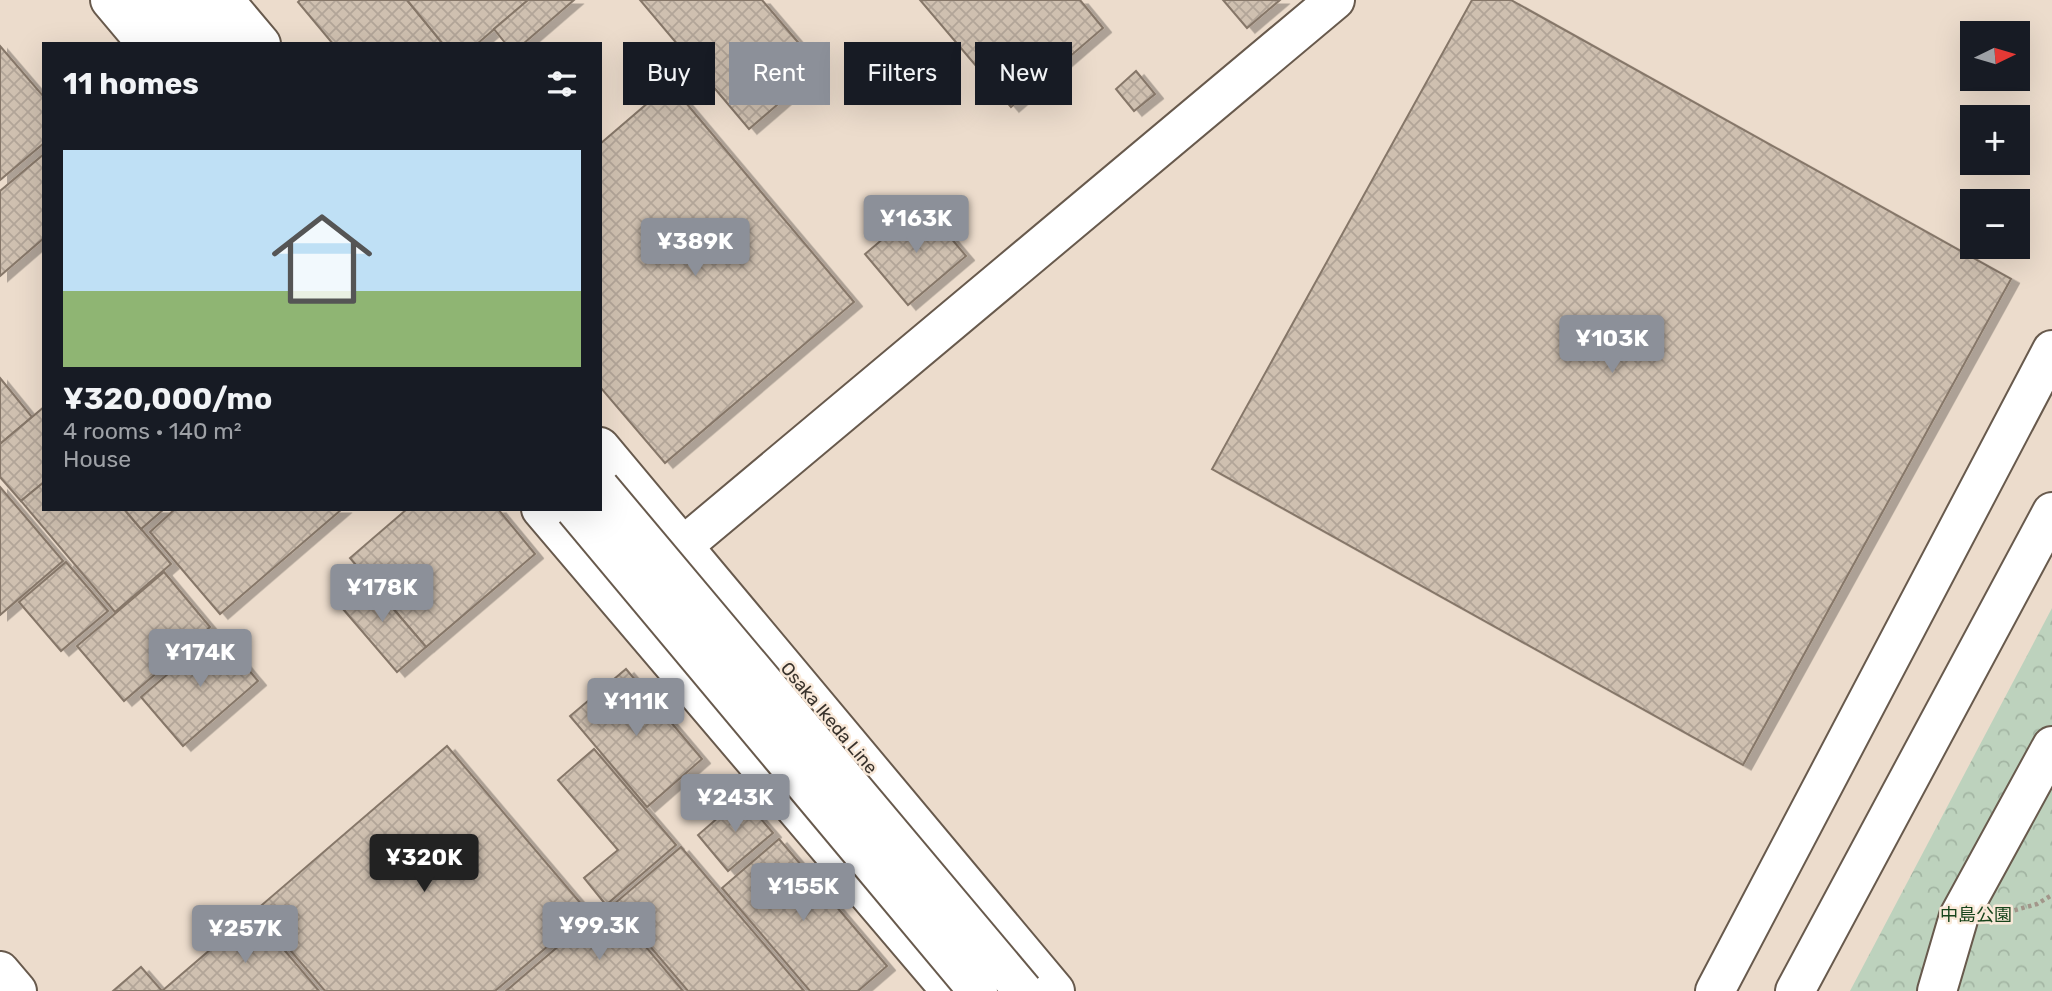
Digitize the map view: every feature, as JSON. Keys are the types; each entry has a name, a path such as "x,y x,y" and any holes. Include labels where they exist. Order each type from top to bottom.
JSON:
{"main road":[{"path":"110,0 145,42"},
{"path":"145,0 180,42"},
{"path":"188,0 223,42"},
{"path":"224,0 259,42"},
{"path":"618,600 1335,0"},
{"path":"1715,991 2052,350"},
{"name":"Osaka Ikeda Line","path":"602,449 683,545 1027,975 1057,991"},
{"path":"602,490 1027,975"},
{"path":"543,511 951,991"},
{"path":"577,511 978,991"},
{"path":"1795,991 2052,512"},
{"path":"1937,991 1959,916 2052,746"},
{"path":"0,971 17,991"}],"green space":[{"name":"中島公園","path":"2052,608 2052,991 1850,991"}],"building":[{"path":"407,0 441,42 331,42 298,2"},
{"path":"407,0 528,0 479,42 441,42"},
{"path":"528,0 574,0 525,42 504,42 494,29"},
{"path":"640,0 762,0 798,42 729,42 729,105 777,105 749,129 715,89 715,42 675,42"},
{"path":"920,0 1080,0 1103,28 1072,55 1072,42 975,42 975,65 961,48 961,42 956,42"},
{"path":"1223,0 1280,0 1247,28"},
{"path":"1472,0 1511,0 1960,251 1960,259 1975,259 2011,279 1743,765 1212,469"},
{"path":"0,46 42,95 42,145 0,180"},
{"path":"1136,71 1155,94 1134,111 1116,89"},
{"path":"646,105 688,105 854,302 665,463 602,389 602,142"},
{"path":"42,156 42,240 0,276 0,191"},
{"path":"923,205 966,256 908,305 865,254"},
{"path":"0,378 32,417 0,444"},
{"path":"42,409 42,484 21,501 0,477 0,444"},
{"path":"42,484 42,511 126,511 171,564 115,612 21,501"},
{"path":"0,487 63,561 0,615"},
{"path":"126,511 162,511 141,529"},
{"path":"173,511 340,511 220,614 150,532"},
{"path":"405,511 500,511 535,554 426,647 350,558"},
{"path":"66,562 108,611 61,651 19,602"},
{"path":"164,572 210,627 124,701 77,646"},
{"path":"366,577 426,647 397,672 337,602"},
{"path":"217,632 258,681 183,746 141,697"},
{"path":"626,669 702,759 647,807 570,716"},
{"path":"447,746 588,912 495,991 325,991 256,910"},
{"path":"594,749 676,845 606,905 584,878 618,850 558,780"},
{"path":"742,797 773,833 728,871 698,835"},
{"path":"779,839 887,966 858,991 810,991 722,888"},
{"path":"681,847 804,991 688,991 614,904"},
{"path":"609,903 683,991 506,991"},
{"path":"253,913 319,991 162,991"},
{"path":"141,967 162,991 113,991"}]}
